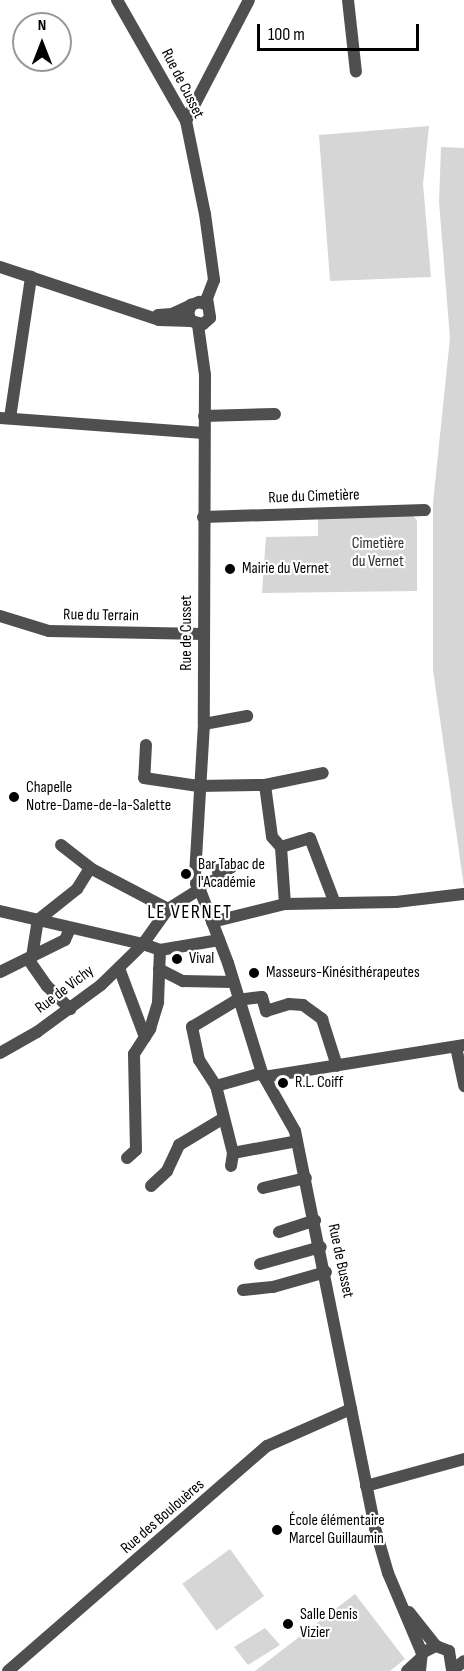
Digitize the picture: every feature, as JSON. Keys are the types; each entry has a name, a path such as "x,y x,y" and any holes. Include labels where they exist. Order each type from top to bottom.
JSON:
{"street":[{"name":"Rue de Cusset","path":"117,0 186,122 214,280 198,304"},
{"path":"186,122 249,0"},
{"path":"348,0 356,72"},
{"path":"0,267 172,322 199,322 211,313 198,304"},
{"path":"31,277 5,418 203,433"},
{"path":"148,316 172,315 198,304"},
{"path":"198,304 188,313 199,322"},
{"name":"Rue de Cusset","path":"197,887 198,786 204,724 203,433 205,375 199,322"},
{"path":"204,416 275,414"},
{"name":"Rue du Cimetière","path":"203,517 425,510"},
{"name":"Rue du Terrain","path":"0,616 49,631 204,634"},
{"path":"204,724 247,716"},
{"path":"146,745 144,778 198,786 265,785 323,773"},
{"path":"265,785 272,837 281,847 285,904"},
{"path":"281,847 310,838 334,901"},
{"path":"61,845 90,868 168,909 197,887 219,880 218,870 231,868"},
{"path":"70,1009 47,986 30,958 38,920 77,889 90,868"},
{"name":"Rue de Busset","path":"197,887 219,940 263,1075 289,1116 297,1141 321,1247 375,1528 420,1661"},
{"path":"212,922 285,904 334,901 396,902 464,894"},
{"name":"Rue de Vichy","path":"0,1053 70,1009 119,968 143,944 168,909"},
{"path":"1,913 143,944 160,950 219,940"},
{"path":"0,972 64,940 70,928"},
{"path":"127,1158 136,1150 134,1054 145,1037 158,1002 160,950"},
{"path":"119,968 145,1037"},
{"path":"159,969 183,981 231,982"},
{"path":"231,1166 233,1153 216,1086 199,1060 192,1027 237,1000 262,997 266,1011 289,1004 315,1011 322,1019 337,1066"},
{"path":"216,1086 263,1075 337,1066 460,1046 464,1086"},
{"path":"151,1186 167,1171 180,1145 224,1118"},
{"path":"233,1153 297,1141"},
{"path":"263,1188 306,1178"},
{"path":"279,1232 315,1220"},
{"path":"260,1264 321,1247"},
{"path":"243,1290 273,1287 326,1272"},
{"name":"Rue des Boulouères","path":"8,1671 267,1446 351,1409"},
{"path":"366,1486 464,1459"},
{"name":"Rue de Busset","path":"399,1599 436,1646 457,1664"},
{"path":"407,1671 436,1646"}],"green space":[{"path":"429,126 423,184 431,277 330,281 319,135"},
{"path":"441,147 464,148 464,887 433,670 433,503 450,338 439,202"},
{"name":"Cimetière du Vernet","path":"413,515 417,521 417,591 262,593 266,537 318,536 318,516"},
{"path":"230,1549 264,1596 216,1631 182,1584"},
{"path":"355,1594 405,1659 390,1671 255,1671"},
{"path":"265,1628 280,1645 248,1665 234,1647"}],"place":[{"name":"Mairie du Vernet","path":"230,569"},
{"name":"Chapelle Notre-Dame-de-la-Salette","path":"14,797"},
{"name":"Bar Tabac de l'Académie","path":"186,874"},
{"name":"Vival","path":"177,959"},
{"name":"Masseurs-Kinésithérapeutes","path":"254,973"},
{"name":"R.L. Coiff","path":"283,1083"},
{"name":"École élémentaire Marcel Guillaumin","path":"277,1530"},
{"name":"Salle Denis Vizier","path":"288,1624"}],"district":[{"name":"LE VERNET","path":"190,912"}]}
